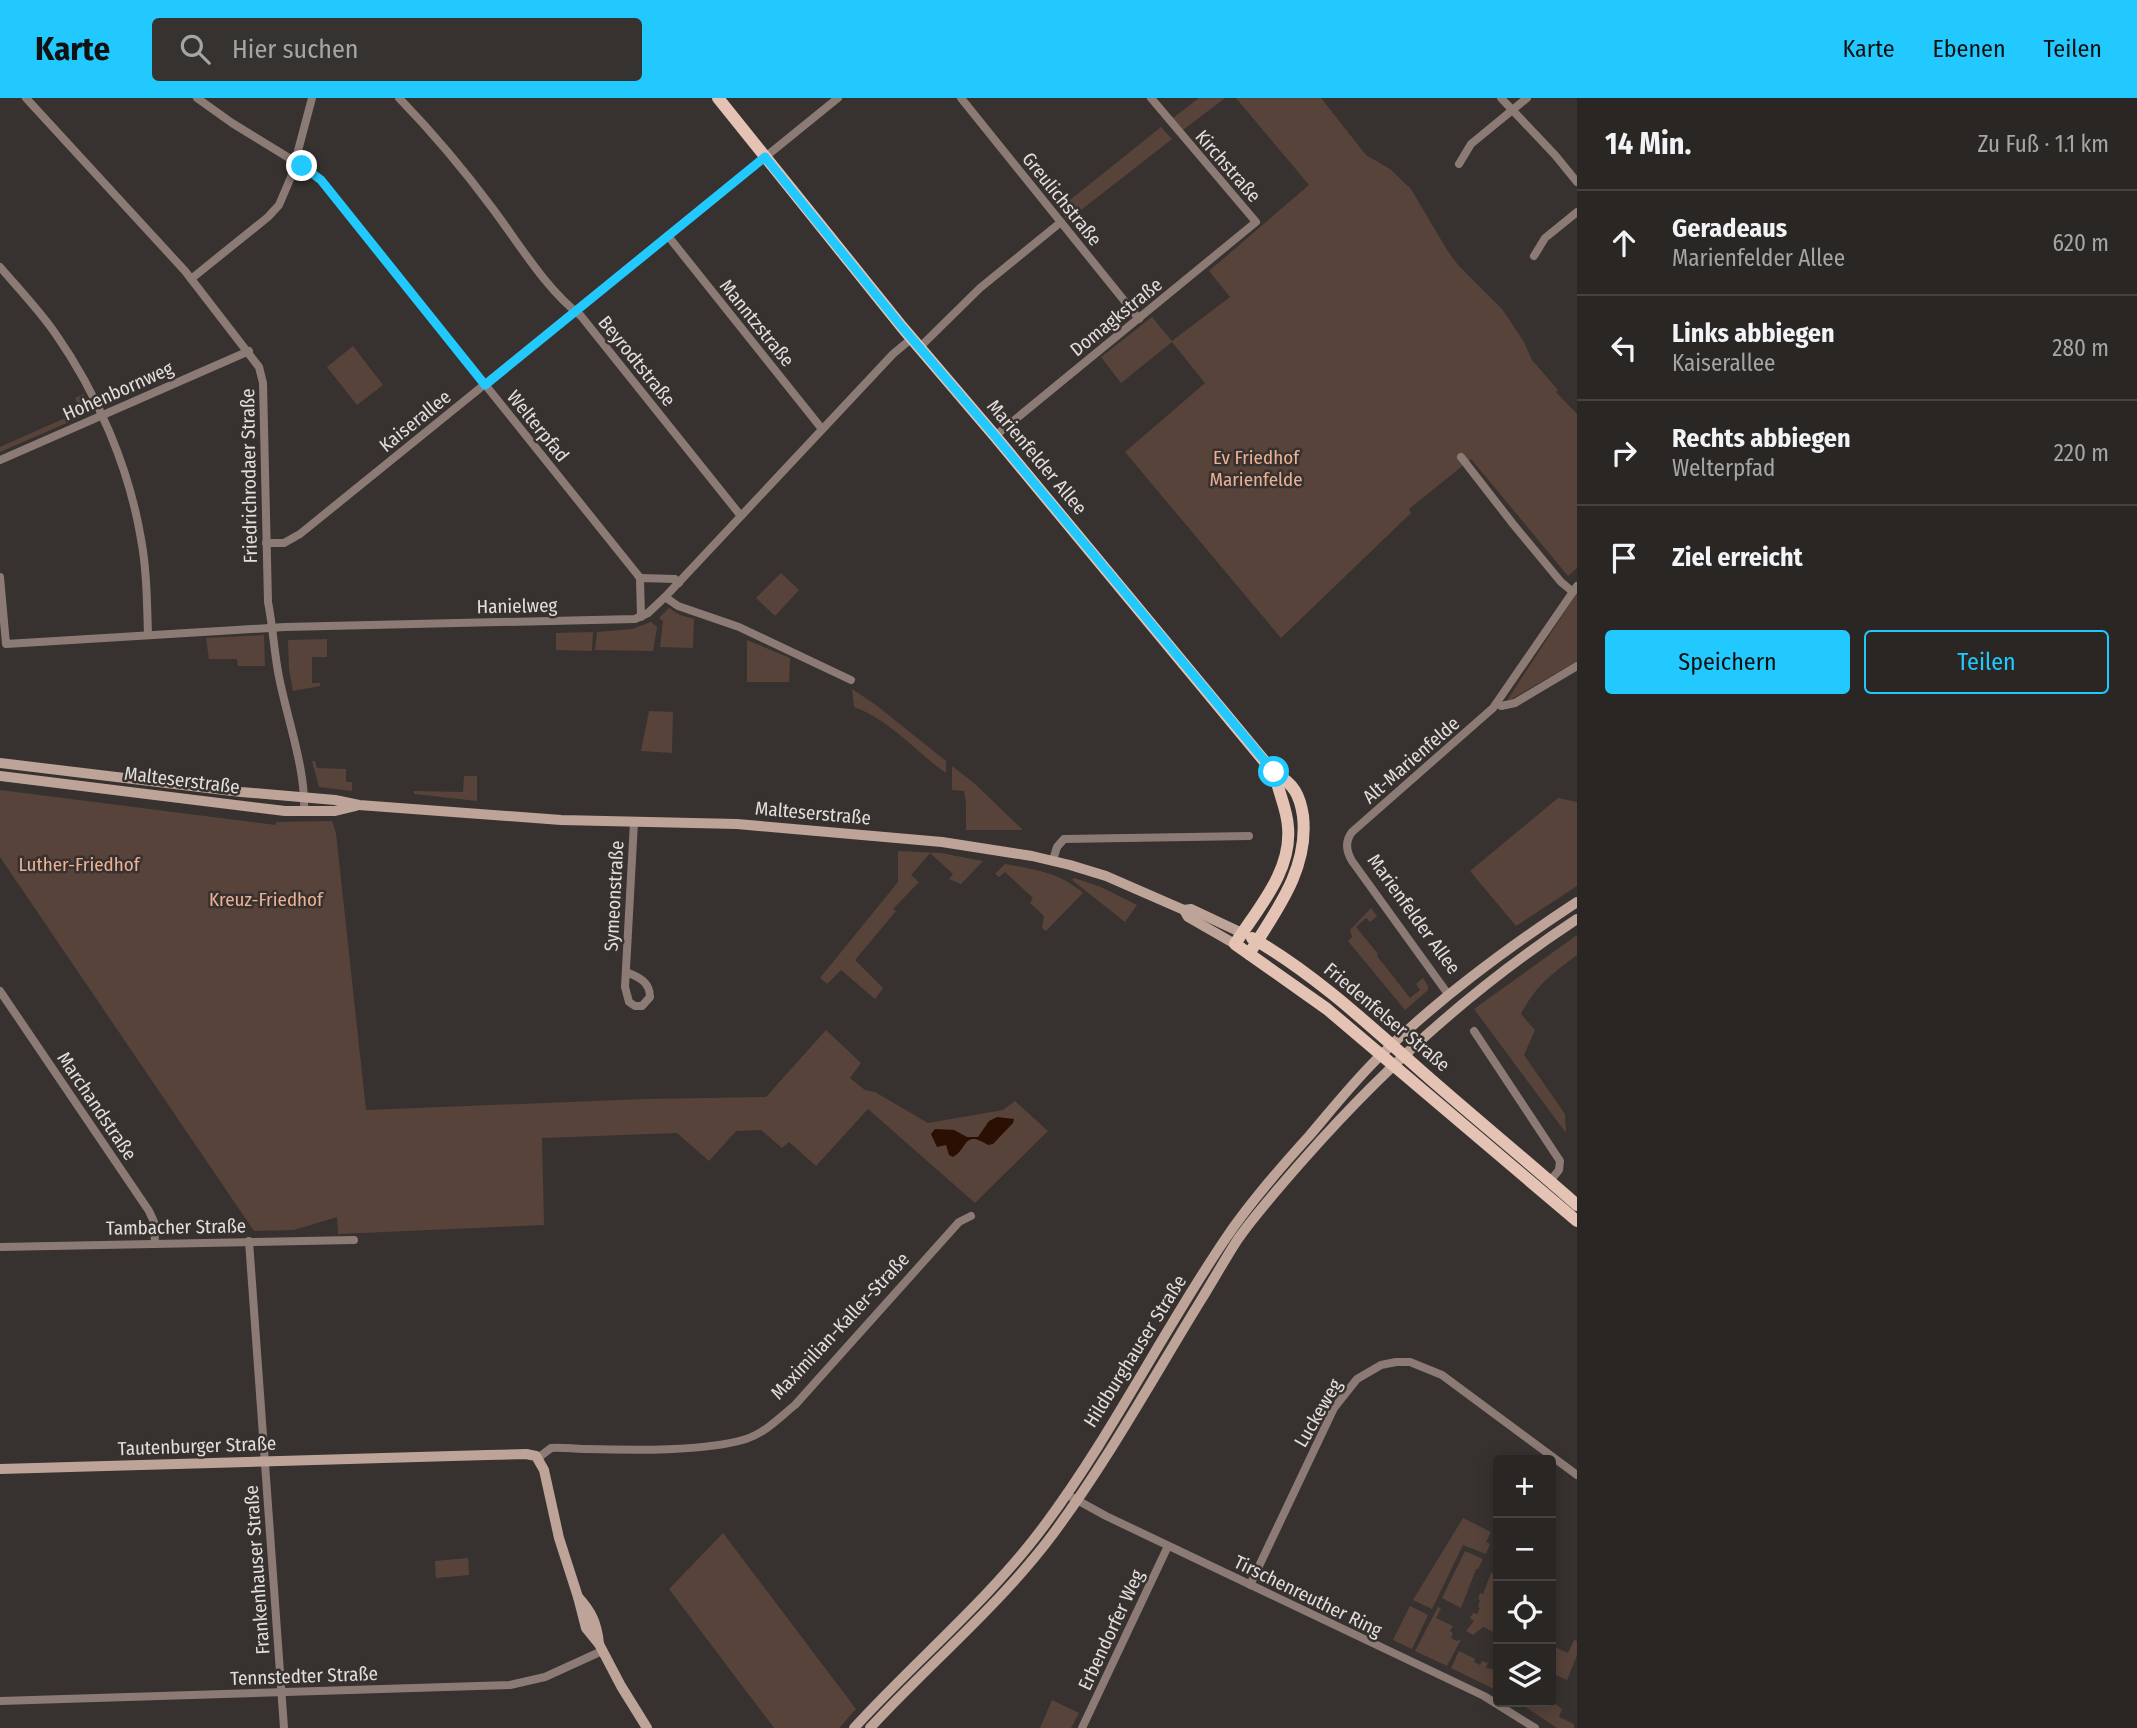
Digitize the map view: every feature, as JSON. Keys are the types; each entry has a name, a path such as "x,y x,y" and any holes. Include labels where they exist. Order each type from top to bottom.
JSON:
{"main road":[{"name":"Marienfelder Allee","path":"718,98 915,343 1275,774 1287,814 1289,832 1286,854 1275,882 1235,944"},
{"name":"Malteserstraße","path":"0,763 359,805 527,818 734,824 918,839 979,846 1053,860"},
{"path":"44,781 46,768"},
{"name":"Marienfelder Allee","path":"1249,954 1292,881 1304,841 1299,797 1288,780 1275,774"},
{"name":"Malteserstraße","path":"0,776 304,811 335,811 359,805"},
{"path":"153,794 155,782"},
{"path":"239,805 241,792"},
{"name":"Friedenfelser Straße","path":"1053,860 1106,876 1184,910 1191,909 1257,941 1321,986 1393,1044 1546,1185"},
{"name":"Hildburghauser Straße","path":"854,1728 1018,1559 1071,1498 1226,1238 1266,1184 1381,1055 1448,994 1513,944 1577,902"},
{"name":"Friedenfelser Straße","path":"1184,910 1188,917 1235,944 1327,1009 1393,1066 1546,1185"},
{"path":"1405,1056 1458,1007 1577,919"},
{"name":"Marienfelder Allee","path":"1448,994 1458,1007"},
{"name":"Hildburghauser Straße","path":"870,1728 1029,1564 1238,1239 1321,1140 1405,1056"},
{"path":"1546,1185 1577,1205"},
{"path":"1546,1185 1577,1221"},
{"name":"Maximilian-Kaller-Straße","path":"394,1457 526,1454 538,1458"},
{"name":"Tautenburger Straße","path":"0,1469 394,1457"},
{"path":"538,1458 544,1470 559,1538 586,1629 601,1647 647,1728"}],"street":[{"name":"Friedrichrodaer Straße","path":"26,98 191,279 259,367 263,383 268,602 278,673 304,798 304,811"},
{"name":"Welterpfad","path":"197,98 232,124 321,180 640,578"},
{"path":"191,279 275,209 286,191 312,98"},
{"name":"Beyrodtstraße","path":"400,98 440,141 527,256 741,516"},
{"name":"Kaiserallee","path":"266,543 284,542 300,534 838,98"},
{"name":"Greulichstraße","path":"961,98 1139,319"},
{"name":"Kirchstraße","path":"1151,98 1256,222"},
{"path":"1501,98 1577,182"},
{"path":"1459,164 1471,144 1527,98"},
{"path":"1534,256 1545,238 1577,212"},
{"path":"641,617 679,583 899,348 915,343 1061,222"},
{"name":"Domagkstraße","path":"995,436 1256,222"},
{"name":"Manntzstraße","path":"668,236 822,429"},
{"path":"0,267 55,332 80,372 121,463 136,515 144,564 148,635"},
{"name":"Hohenbornweg","path":"0,460 249,351"},
{"path":"1461,457 1561,582 1575,589"},
{"name":"Hanielweg","path":"0,577 6,645 273,628 631,620 641,617"},
{"path":"641,617 640,578 675,579 679,583"},
{"name":"Alt-Marienfelde","path":"1347,840 1352,832 1489,713 1575,589"},
{"path":"665,597 678,606 739,627 851,680"},
{"path":"1497,703 1501,706 1515,703 1577,666"},
{"name":"Symeonstraße","path":"626,972 634,822"},
{"path":"1053,860 1057,847 1064,839 1249,836"},
{"name":"Marienfelder Allee","path":"1347,840 1352,861 1448,994"},
{"name":"Marchandstraße","path":"0,990 149,1212 154,1222 155,1244"},
{"path":"1474,1031 1560,1161 1559,1170 1546,1185"},
{"name":"Maximilian-Kaller-Straße","path":"538,1458 551,1448 580,1450 695,1446 747,1438 764,1430 795,1405 959,1222 971,1216"},
{"name":"Tambacher Straße","path":"0,1247 354,1240"},
{"name":"Frankenhauser Straße","path":"249,1241 284,1728"},
{"name":"Luckeweg","path":"1250,1585 1334,1408 1357,1378 1381,1365 1410,1362 1442,1375 1577,1475"},
{"name":"Tirschenreuther Ring","path":"1071,1498 1483,1696 1535,1728"},
{"name":"Erbendorfer Weg","path":"1082,1728 1168,1546"},
{"name":"Tennstedter Straße","path":"0,1701 510,1685 545,1677 601,1647"}],"green space":[{"path":"1199,98 1225,98 1183,130 1173,118"},
{"name":"Ev Friedhof Marienfelde","path":"1236,98 1321,98 1366,155 1390,169 1411,189 1458,265 1502,309 1524,342 1532,360 1577,414 1577,568 1568,576 1471,459 1409,509 1411,513 1281,638 1125,452 1205,383 1172,342 1121,383 1101,357 1152,317 1172,341 1230,297 1209,271 1309,185"},
{"path":"1161,127 1172,139 1067,221 1060,208"},
{"path":"353,346 383,385 357,405 327,367"},
{"path":"84,394 89,405 85,415 0,452 0,447 81,411 75,398"},
{"path":"781,573 799,590 775,616 756,598"},
{"path":"1577,593 1577,661 1508,699"},
{"path":"669,608 694,619 693,648 660,647 663,621 659,618"},
{"path":"651,622 657,627 653,651 595,650 597,632 632,629"},
{"path":"593,632 592,651 556,650 556,633"},
{"path":"264,635 265,666 238,666 237,659 209,659 206,638"},
{"path":"327,639 327,657 312,657 312,683 320,683 320,686 293,691 288,640"},
{"path":"747,640 790,658 789,682 747,682"},
{"path":"852,689 946,761 946,773 891,728 854,707"},
{"path":"649,711 673,712 672,753 641,751"},
{"path":"312,761 315,761 317,768 346,769 346,782 352,782 352,791 319,787"},
{"path":"952,766 974,783 1023,830 966,830 964,791 952,790"},
{"path":"464,776 477,776 477,801 414,794 414,791 463,792"},
{"path":"0,790 276,825 276,822 332,821 336,833 366,1110 766,1097 826,1030 861,1063 850,1078 865,1090 875,1092 928,1123 1003,1110 1015,1101 1048,1131 975,1203 868,1109 816,1166 789,1142 782,1148 761,1130 736,1131 709,1161 677,1133 542,1138 544,1225 338,1234 337,1217 294,1230 254,1231 0,857"},
{"path":"1558,798 1577,802 1577,886 1516,926 1470,871"},
{"path":"898,851 941,853 983,861 961,884 949,879 953,874 930,853 911,875 919,882 893,909 896,911 855,960 883,988 875,999 841,970 827,984 820,978 898,882"},
{"path":"1005,864 1056,876 1083,893 1046,931 1042,928 1044,916 1030,903 1033,898 1005,872 999,877 995,874"},
{"path":"1074,878 1101,887 1137,905 1125,922 1072,880"},
{"path":"1371,908 1377,916 1370,922 1366,918 1356,927 1377,956 1410,998 1420,990 1416,984 1423,978 1428,986 1428,990 1405,1010 1348,941 1352,937 1350,930"},
{"path":"1577,935 1577,955 1552,974 1521,1014 1535,1030 1524,1055 1565,1114 1566,1133 1474,1009"},
{"path":"1463,1518 1491,1532 1486,1542 1490,1544 1486,1554 1463,1545 1432,1609 1413,1600"},
{"path":"723,1533 856,1709 839,1728 774,1728 669,1589"},
{"path":"1465,1551 1483,1559 1476,1569 1461,1608 1442,1598"},
{"path":"468,1558 469,1575 436,1578 435,1561"},
{"path":"1491,1573 1493,1632 1483,1627 1473,1635 1466,1631 1474,1621 1470,1618 1473,1613 1477,1614 1480,1608 1478,1599 1480,1593 1483,1594"},
{"path":"1410,1606 1428,1615 1412,1649 1393,1640"},
{"path":"1438,1607 1441,1608 1436,1618 1453,1626 1450,1631 1453,1633 1451,1638 1457,1641 1461,1639 1447,1666 1415,1651"},
{"path":"1574,1640 1577,1641 1577,1655 1567,1680 1556,1675 1556,1647 1568,1653"},
{"path":"1459,1651 1475,1659 1474,1662 1480,1665 1482,1661 1488,1663 1486,1668 1493,1669 1493,1689 1451,1668"},
{"path":"1052,1700 1079,1713 1071,1728 1040,1728"},
{"path":"1556,1705 1562,1709 1559,1717 1574,1724 1574,1728 1557,1728 1526,1707 1556,1707"}],"shaded area":[{"path":"997,1117 1014,1119 993,1144 970,1140 953,1157 949,1155 946,1145 937,1147 931,1134 935,1129 954,1130 967,1137 978,1137 989,1121"}],"route":[{"path":"302,166 321,180 485,385 765,157 902,327 1274,772"}],"park label":[{"name":"Luther-Friedhof","path":"79,864"},
{"name":"Kreuz-Friedhof","path":"266,899"}]}
